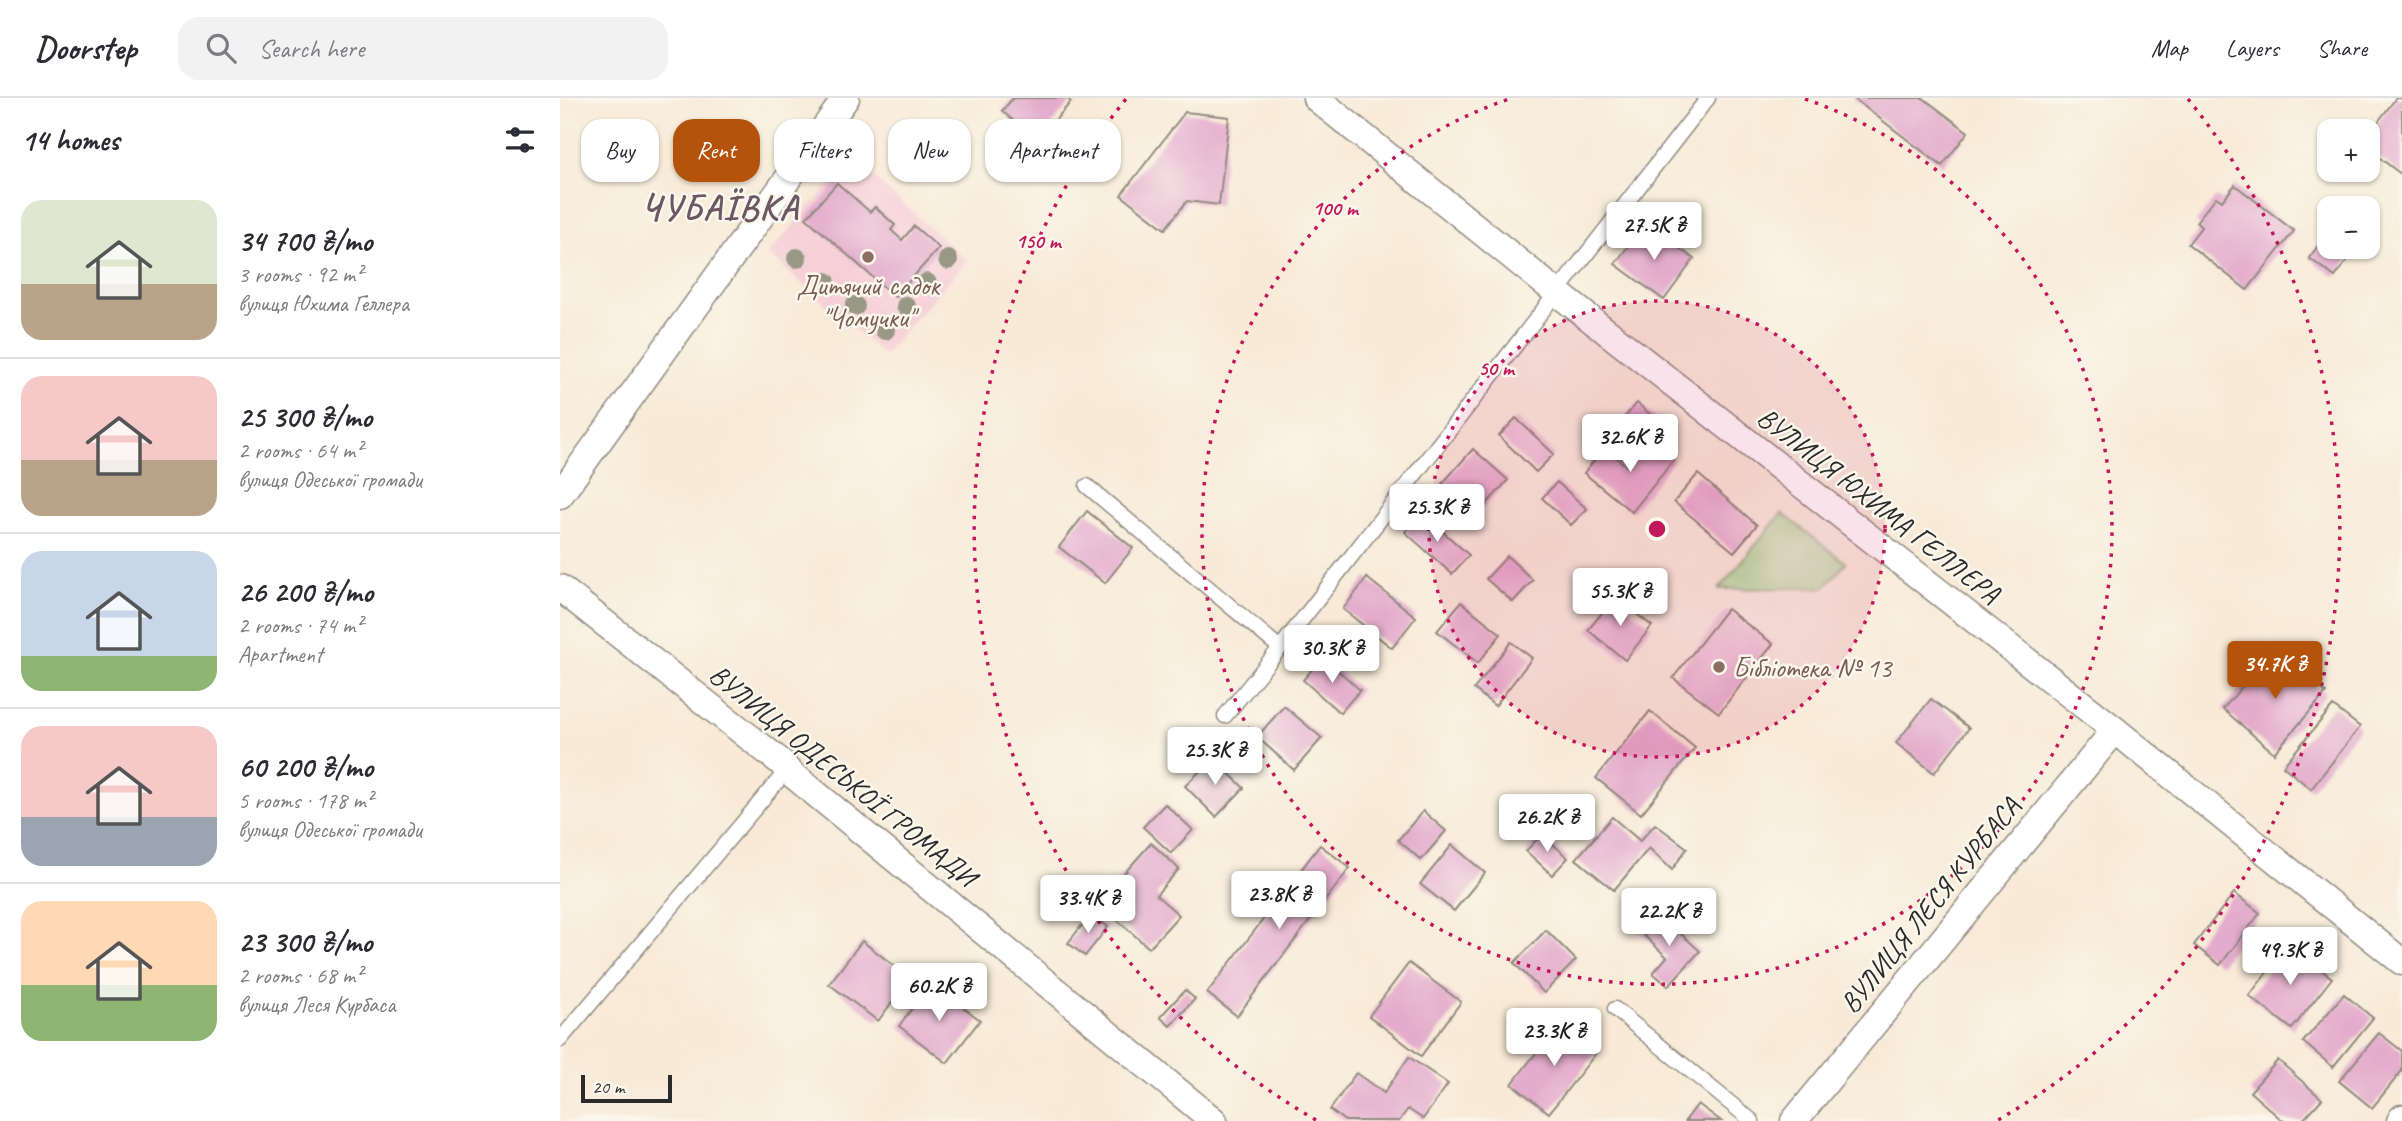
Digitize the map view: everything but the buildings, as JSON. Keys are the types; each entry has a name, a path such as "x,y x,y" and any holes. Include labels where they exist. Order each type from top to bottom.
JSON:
{"street":[{"path":"560,495 846,98"},
{"name":"ВУЛИЦЯ ЮХИМА ГЕЛЛЕРА","path":"1316,98 1556,292 2115,730 2402,962"},
{"name":"ВУЛИЦЯ ОДЕСЬКОЇ ГРОМАДИ","path":"560,588 782,763 786,770 1214,1121"},
{"name":"ВУЛИЦЯ ЛЕСЯ КУРБАСА","path":"1794,1121 2115,730"}],"lane":[{"path":"1225,716 1708,98"},
{"path":"1087,486 1280,648"},
{"path":"560,1040 786,770"},
{"path":"1615,1009 1752,1121"}],"shaded area":[{"name":"Дитячий садок \"Чомучки\"","path":"874,178 967,260 884,355 768,254 832,182 874,182"}],"green space":[{"path":"1782,513 1846,563 1824,588 1719,589"}],"place":[{"name":"Дитячий садок \"Чомучки\"","path":"868,257"},
{"name":"Бібліотека № 13","path":"1719,667"}],"district":[{"name":"ЧУБАЇВКА","path":"720,207"}]}
